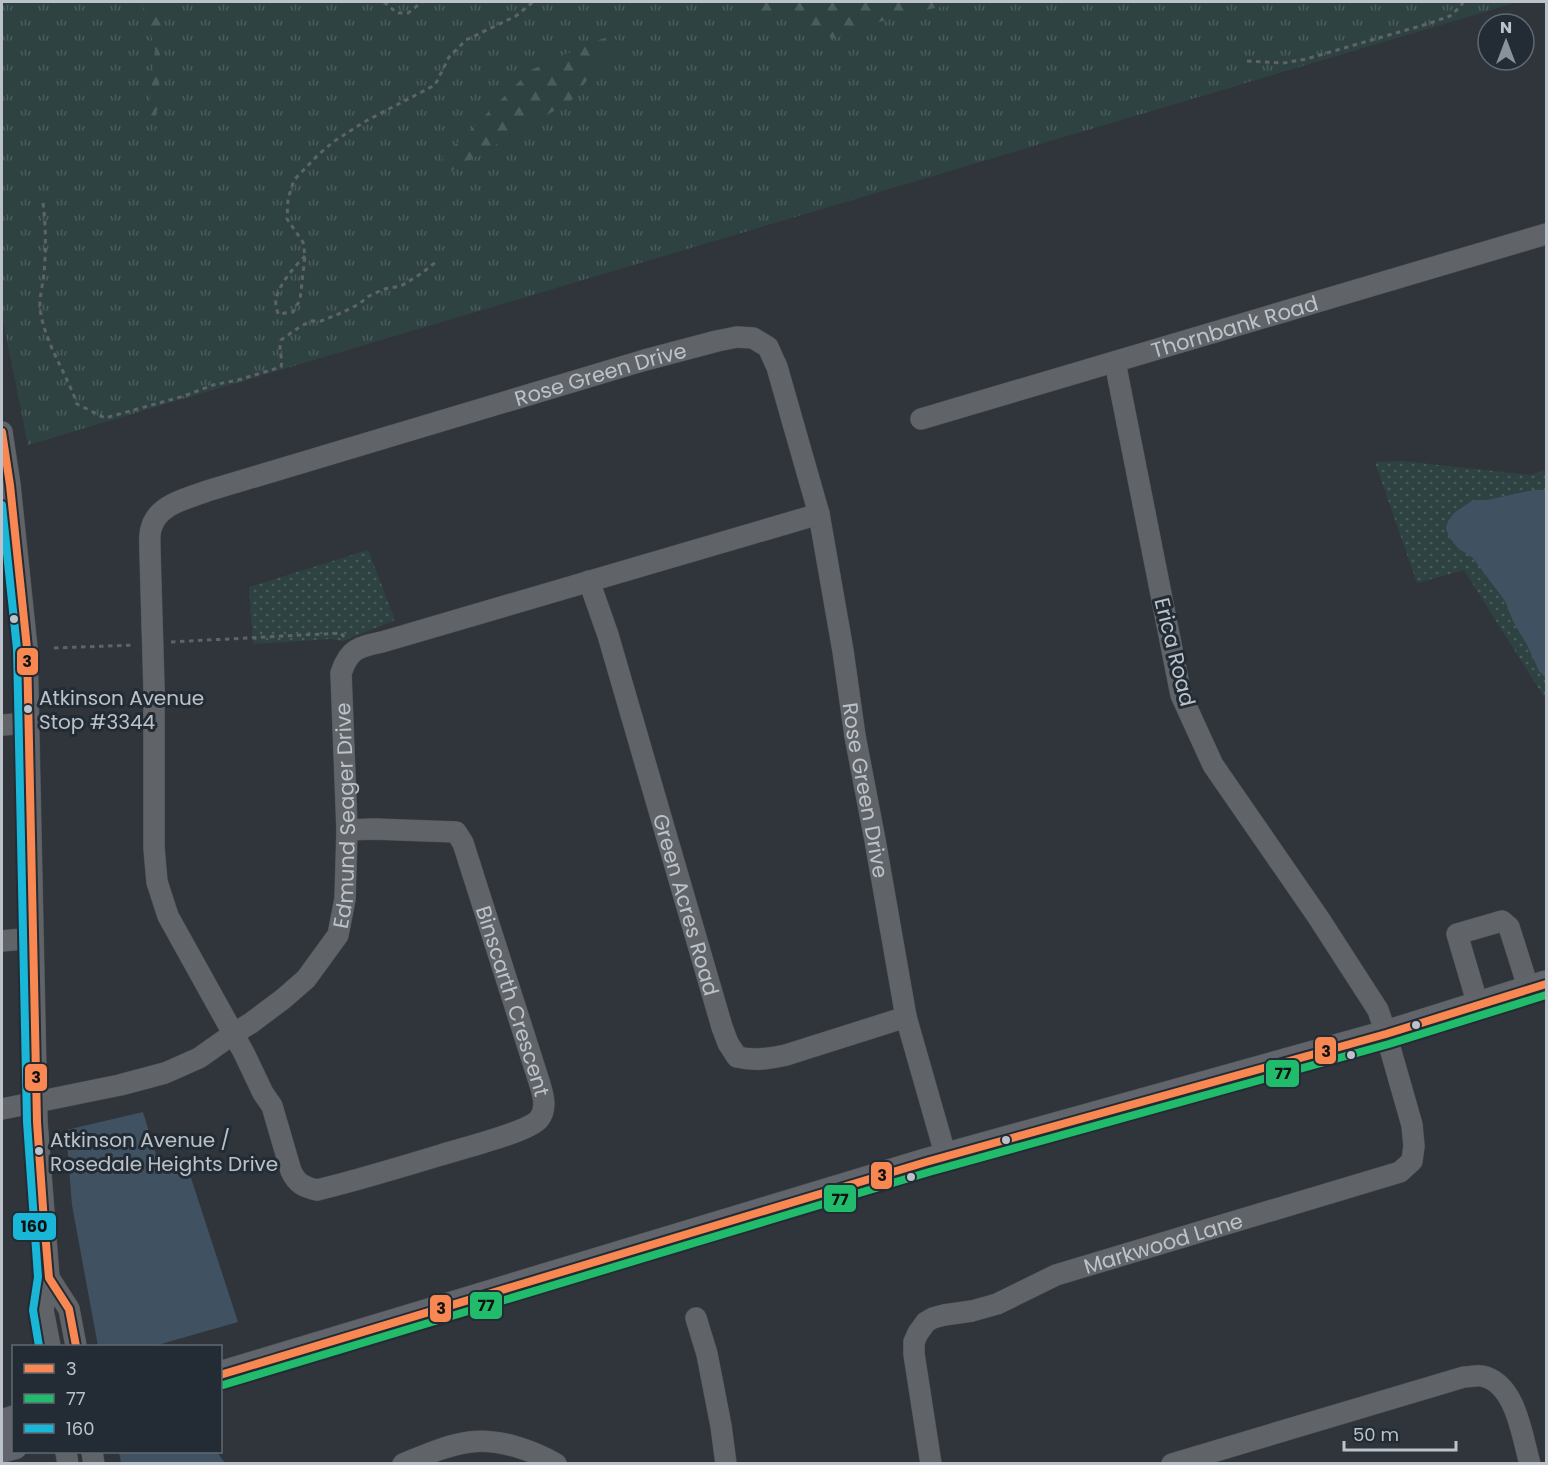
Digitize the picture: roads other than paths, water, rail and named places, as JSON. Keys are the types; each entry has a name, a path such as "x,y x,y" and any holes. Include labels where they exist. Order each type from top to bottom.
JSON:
{"main road":[{"path":"222,1374 946,1157 1386,1034 1538,987"}],"street":[{"name":"Thornbank Road","path":"921,419 1546,234"},
{"name":"Rose Green Drive","path":"233,1034 168,916 157,882 154,848 154,689 150,552 151,530 155,517 169,506 207,491 645,360 737,337 753,338 768,347 777,367 819,513 842,640 855,736 906,1017 946,1157"},
{"name":"Erica Road","path":"1115,362 1181,695 1213,765 1360,982 1378,1010 1386,1034"},
{"path":"2,432 10,485 27,648 37,1130 49,1278 43,1310 50,1345"},
{"name":"Edmund Seager Drive","path":"2,1109 120,1085 165,1073 199,1058 251,1023 306,979 338,935 345,899 347,830 341,673 345,659 361,646 382,642 819,513"},
{"name":"Green Acres Road","path":"589,581 608,635 722,1027 737,1057 766,1059 786,1055 906,1017"},
{"path":"2,725 30,723"},
{"name":"Binscarth Crescent","path":"233,1034 272,1106 291,1172 295,1180 306,1187 317,1190 335,1186 493,1139 527,1127 538,1120 543,1111 543,1098 537,1075 463,843 456,832 347,830"},
{"path":"1478,1005 1457,934 1502,921 1509,927 1538,987"},
{"path":"2,941 33,938"},
{"name":"Markwood Lane","path":"931,1464 914,1354 914,1342 926,1322 944,1315 997,1304 1056,1275 1400,1172 1412,1161 1414,1146 1412,1125 1386,1034"},
{"path":"49,1278 69,1309 76,1345"},
{"path":"696,1318 713,1385 726,1464"},
{"path":"1172,1464 1464,1377 1479,1375 1499,1385 1508,1394 1517,1416 1530,1464"},
{"path":"403,1464 452,1446 472,1442 494,1442 517,1447 556,1464"}],"water":[{"path":"1533,490 1546,490 1546,678 1539,671 1505,601 1473,558 1458,548 1449,537 1446,528 1454,513 1473,500 1487,500"},
{"path":"143,1112 160,1168 190,1175 238,1322 158,1345 98,1345 72,1205 66,1130"},
{"path":"119,1453 218,1453 225,1463 121,1463"}],"place":[{"name":"Atkinson Avenue Stop #3344","path":"28,709"},
{"name":"Atkinson Avenue / Rosedale Heights Drive","path":"39,1151"}]}
